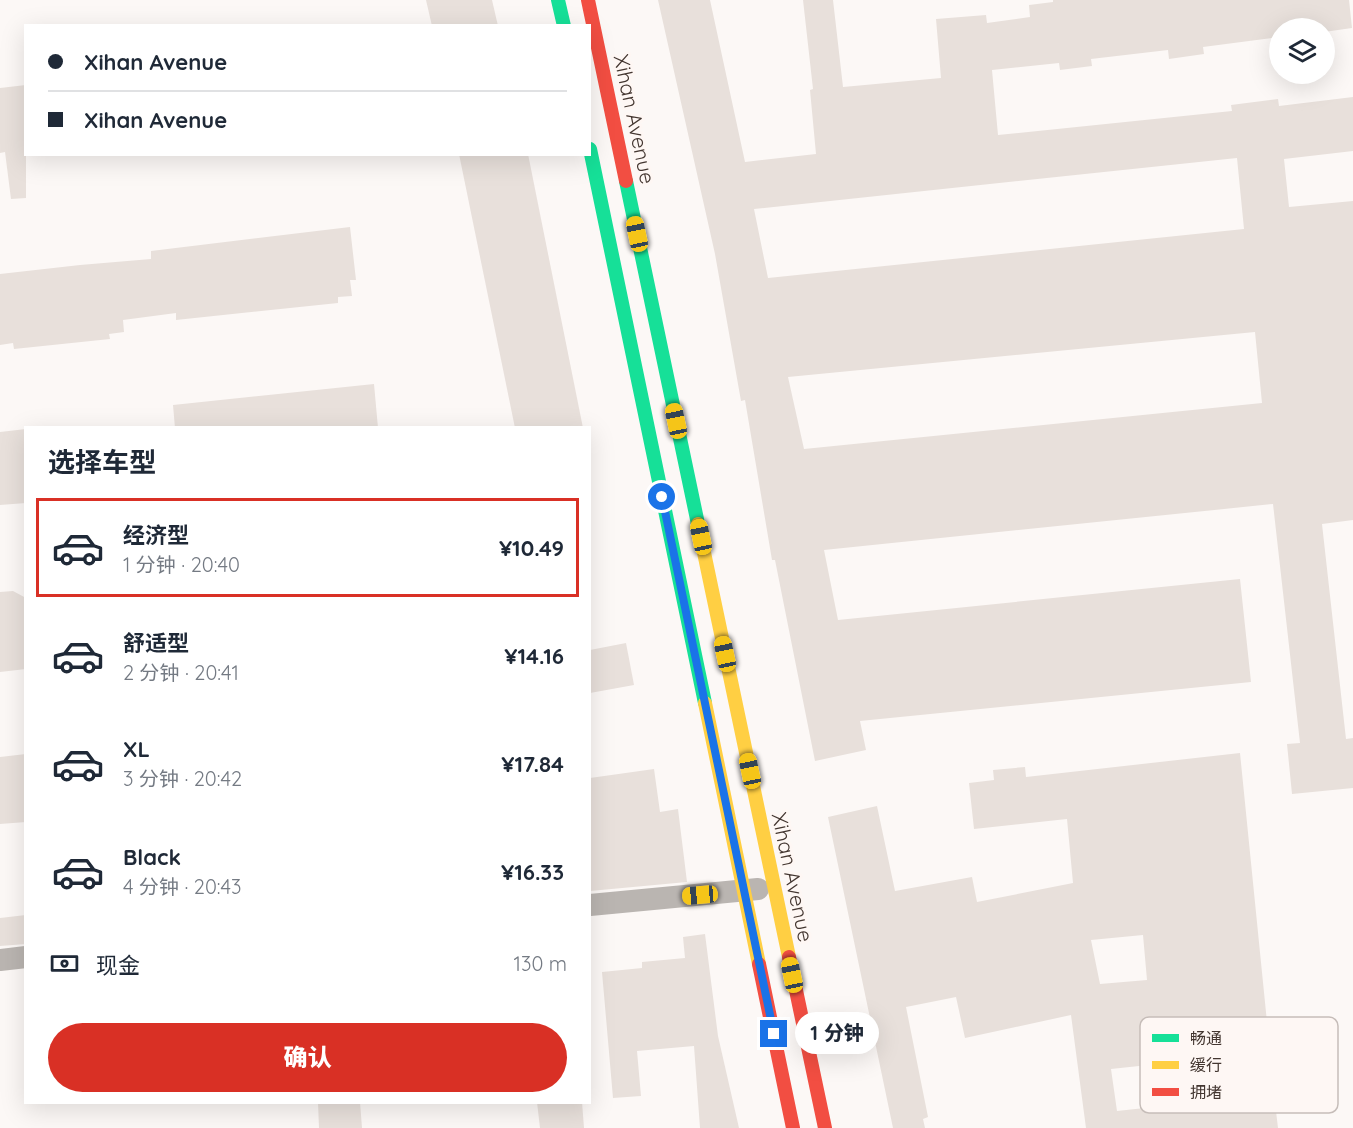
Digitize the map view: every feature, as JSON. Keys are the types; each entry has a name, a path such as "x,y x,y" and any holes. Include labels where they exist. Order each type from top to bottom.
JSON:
{"main road":[{"path":"558,0 564,24"},
{"name":"Xihan Avenue","path":"588,0 825,1128"},
{"path":"591,154 793,1128"}],"street":[{"path":"591,905 774,888"},
{"path":"0,960 24,957"}],"building":[{"path":"426,0 492,0 498,24 432,24"},
{"path":"658,0 710,0 745,162 816,154 810,90 813,89 803,0 833,0 843,87 941,78 936,19 986,15 987,23 1030,17 1029,5 1053,2 1053,0 1349,0 1352,28 1335,30 1335,18 1269,18 1269,38 1203,47 1204,54 1169,59 1168,50 1091,59 1092,66 1060,70 1059,63 992,70 998,135 1232,111 1231,105 1278,99 1279,106 1353,97 1353,151 1284,159 1289,207 1353,201 1353,520 1322,524 1346,739 1353,738 1353,788 1292,794 1287,744 1300,743 1273,504 824,550 838,620 1240,579 1251,682 860,721 866,750 815,761 775,560 772,560 745,400 741,401 715,254","holes":["1237,158 1244,229 768,278 754,209","1255,332 1262,403 804,449 788,377"]},
{"path":"24,85 26,198 11,199 5,152 0,153 0,88"},
{"path":"459,156 528,156 583,426 515,426"},
{"path":"350,227 356,280 350,280 352,296 338,297 338,303 176,320 176,313 123,320 124,332 109,334 110,339 14,349 13,343 0,345 0,274 151,259 151,251"},
{"path":"374,384 378,426 175,426 173,405"},
{"path":"24,429 24,503 0,505 0,432"},
{"path":"13,591 24,597 24,669 0,672 0,592"},
{"path":"626,643 634,685 591,693 591,650"},
{"path":"1240,753 1266,1017 1140,1017 1140,1066 1111,1069 1117,1111 1140,1109 1140,1113 1276,1113 1278,1128 1086,1128 1071,1015 965,1038 956,997 906,1007 928,1117 923,1119 925,1128 893,1128 828,817 877,806 895,891 972,877 977,902 1073,883 1067,819 974,829 969,783 994,780 993,770 1025,767 1026,777","holes":["1143,935 1147,980 1100,984 1091,940"]},
{"path":"24,754 24,822 0,824 0,757"},
{"path":"654,769 660,812 678,809 687,882 591,891 591,778"},
{"path":"24,915 24,944 0,946 0,918"},
{"path":"705,934 718,1036 739,1128 700,1128 694,1046 637,1051 641,1096 613,1098 602,972 642,968 642,962 685,958 683,937"},
{"path":"318,1104 360,1104 362,1128 319,1128"},
{"path":"537,1104 582,1104 584,1128 540,1128"}],"traffic: fast":[{"path":"558,0 564,24"},
{"path":"591,154 705,703"},
{"path":"626,181 698,524"}],"traffic: slow":[{"path":"698,524 789,957"},
{"path":"705,703 759,964"}],"traffic: jam":[{"path":"588,0 626,181"},
{"path":"789,957 825,1128"},
{"path":"759,964 793,1128"}],"route":[{"path":"662,497 774,1034"}]}
